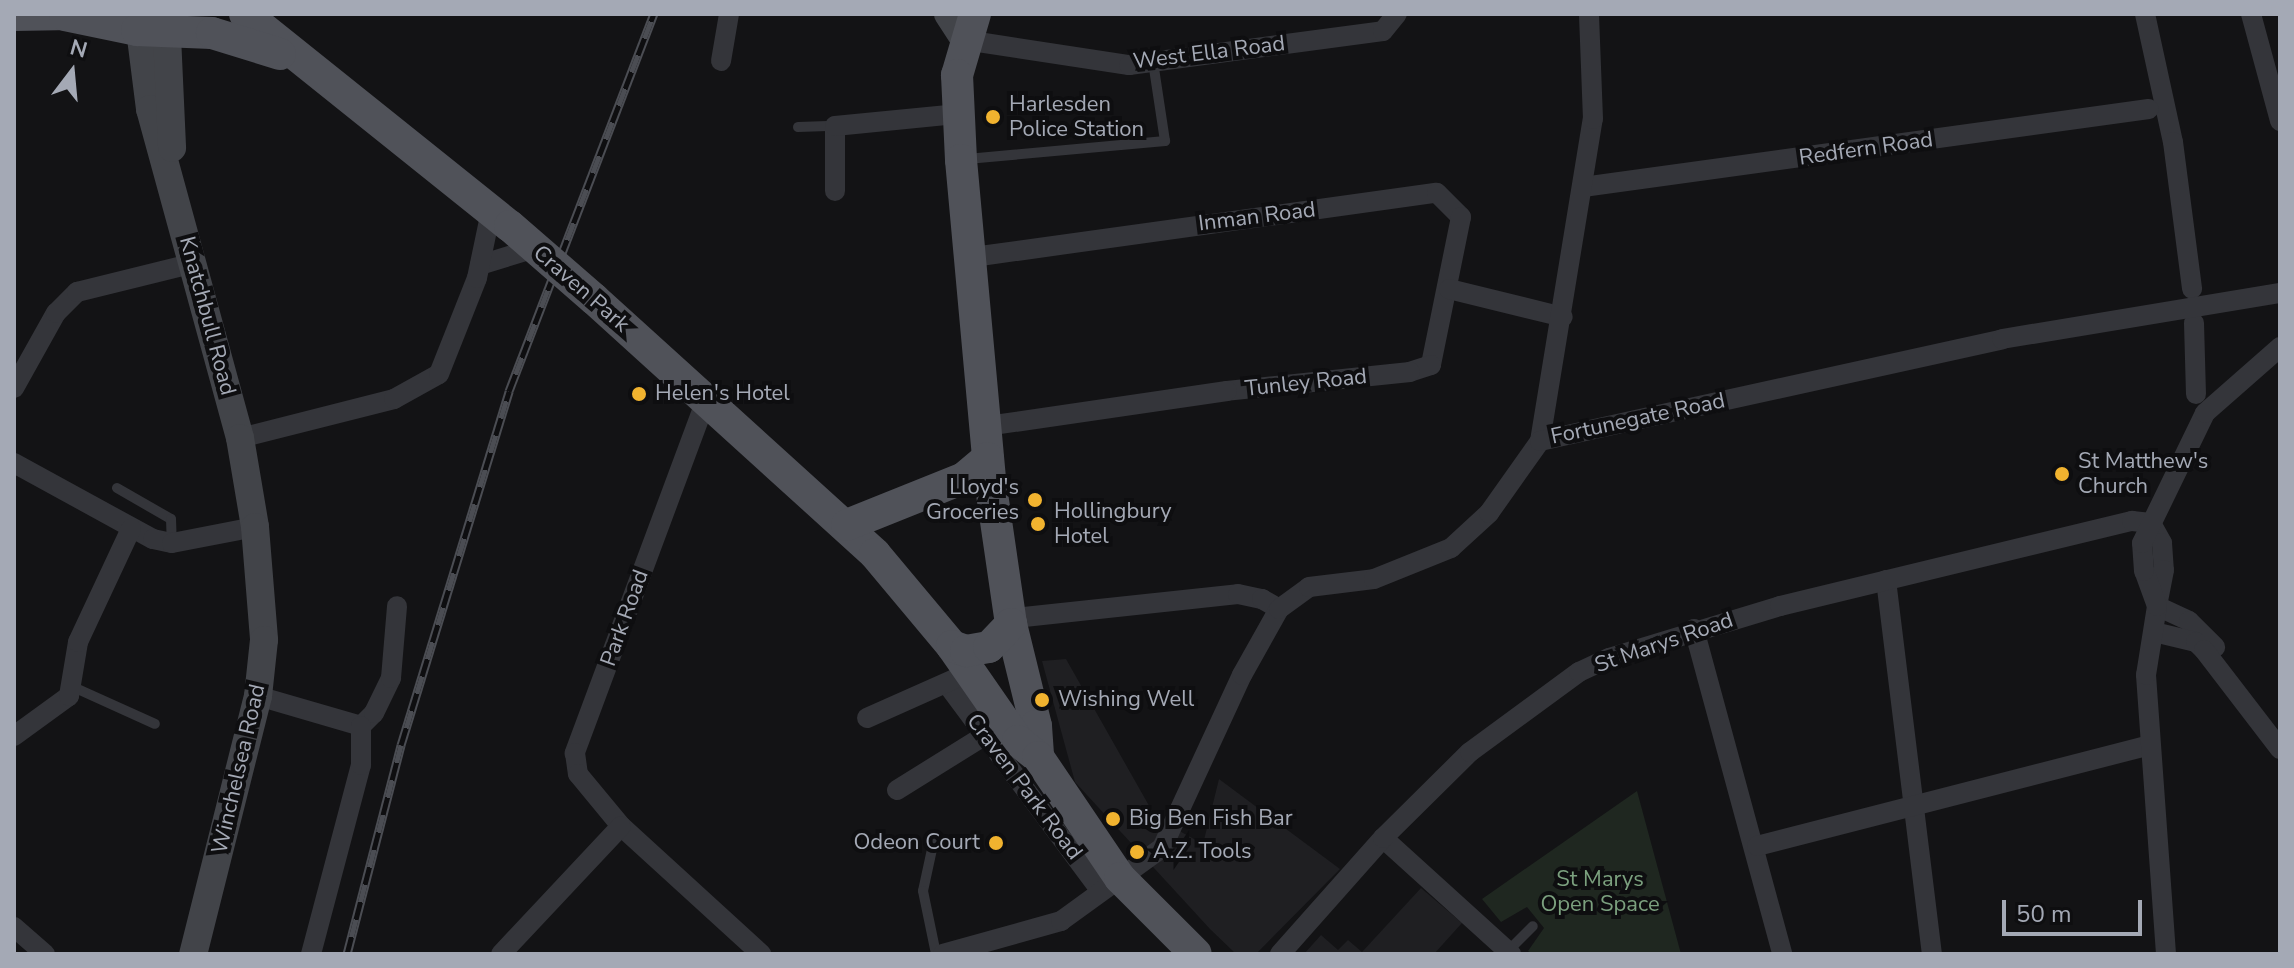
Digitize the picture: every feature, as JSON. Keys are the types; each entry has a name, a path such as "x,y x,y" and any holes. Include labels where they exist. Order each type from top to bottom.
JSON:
{"main road":[{"path":"14,15 72,14"},
{"name":"Craven Park","path":"245,14 535,248 847,525 875,554 955,667"},
{"name":"Craven Park","path":"65,15 152,22 238,38 306,63"},
{"path":"955,667 966,651 989,647 1011,624 994,494 976,468 986,426 973,257 961,160 957,75 970,22"},
{"path":"847,525 976,468"},
{"path":"875,554 887,509"},
{"name":"Craven Park Road","path":"1011,624 1036,726 1038,757 1111,884 1185,950"},
{"name":"Craven Park Road","path":"955,667 995,729 1038,757"}],"street":[{"path":"721,61 729,14"},
{"name":"West Ella Road","path":"970,22 1129,65 1383,31 1397,14"},
{"path":"1540,441 1563,317 1593,119 1589,14"},
{"path":"2145,14 2173,142 2192,289"},
{"path":"2251,14 2280,121"},
{"name":"Knatchbull Road","path":"152,22 174,193 240,438"},
{"name":"Redfern Road","path":"1583,187 2149,109"},
{"path":"835,191 835,126 958,114"},
{"name":"Inman Road","path":"973,257 1437,193 1461,217 1449,289"},
{"path":"240,438 394,399 439,374 459,334 480,265 500,219"},
{"path":"480,265 535,248"},
{"path":"14,388 56,313 77,292 194,263"},
{"path":"1449,289 1563,317"},
{"name":"Tunley Road","path":"986,426 1227,391 1410,372 1431,365 1449,289"},
{"name":"Fortunegate Road","path":"1279,609 1309,587 1374,579 1451,548 1489,513 1540,441 2002,339 2280,293"},
{"path":"2194,323 2196,394"},
{"path":"2166,954 2146,675 2164,570 2162,543 2151,523 2205,413 2280,347"},
{"name":"Park Road","path":"706,400 575,753 578,774 621,826 761,954"},
{"name":"Winchelsea Road","path":"193,954 258,696 264,640 255,527 240,438"},
{"path":"14,463 131,529 172,543 255,527"},
{"name":"St Marys Road","path":"1280,954 1383,838 1470,752 1579,672 1694,629 2132,521 2151,523"},
{"path":"14,736 69,696 78,642 131,529"},
{"path":"1886,580 1932,954"},
{"path":"943,954 1061,921 1162,848 1242,675 1279,609 1262,599 1238,594 1024,617 1011,624"},
{"path":"311,954 361,765 361,726 374,713 391,678 397,606"},
{"path":"2157,606 2189,621 2210,640 2232,684"},
{"path":"1694,629 1757,846 1782,954"},
{"path":"2154,632 2196,642 2280,749"},
{"path":"867,718 955,667"},
{"path":"258,696 361,726"},
{"path":"897,790 995,729"},
{"name":"Craven Park Road","path":"995,729 1111,884"},
{"path":"1757,846 2149,745"},
{"path":"501,954 621,826"},
{"path":"1383,838 1510,953"},
{"path":"14,927 45,954"}],"lane":[{"path":"961,160 1165,141 1153,62"},
{"path":"798,127 835,126"},
{"path":"117,488 171,519 172,543"},
{"path":"71,686 155,724"},
{"path":"934,840 923,891 936,954"},
{"path":"1510,953 1533,926"}],"shaded area":[{"path":"1066,659 1156,818 1203,844 1219,779 1340,869 1256,954 1236,954 1075,782 1042,661"},
{"path":"1421,888 1462,923 1434,954 1304,954 1321,935 1338,950 1348,940 1362,952"}],"green space":[{"name":"St Marys Open Space","path":"1637,791 1681,954 1532,954 1528,951 1544,928 1527,907 1501,922 1482,899"}],"railway":[{"path":"347,954 401,745 509,391 654,14"}],"place":[{"name":"Harlesden Police Station","path":"993,117"},
{"name":"Helen's Hotel","path":"639,394"},
{"name":"St Matthew's Church","path":"2062,474"},
{"name":"Lloyd's Groceries","path":"1035,500"},
{"name":"Hollingbury Hotel","path":"1038,524"},
{"name":"Wishing Well","path":"1042,700"},
{"name":"Big Ben Fish Bar","path":"1113,819"},
{"name":"Odeon Court","path":"996,843"},
{"name":"A.Z. Tools","path":"1137,852"}]}
